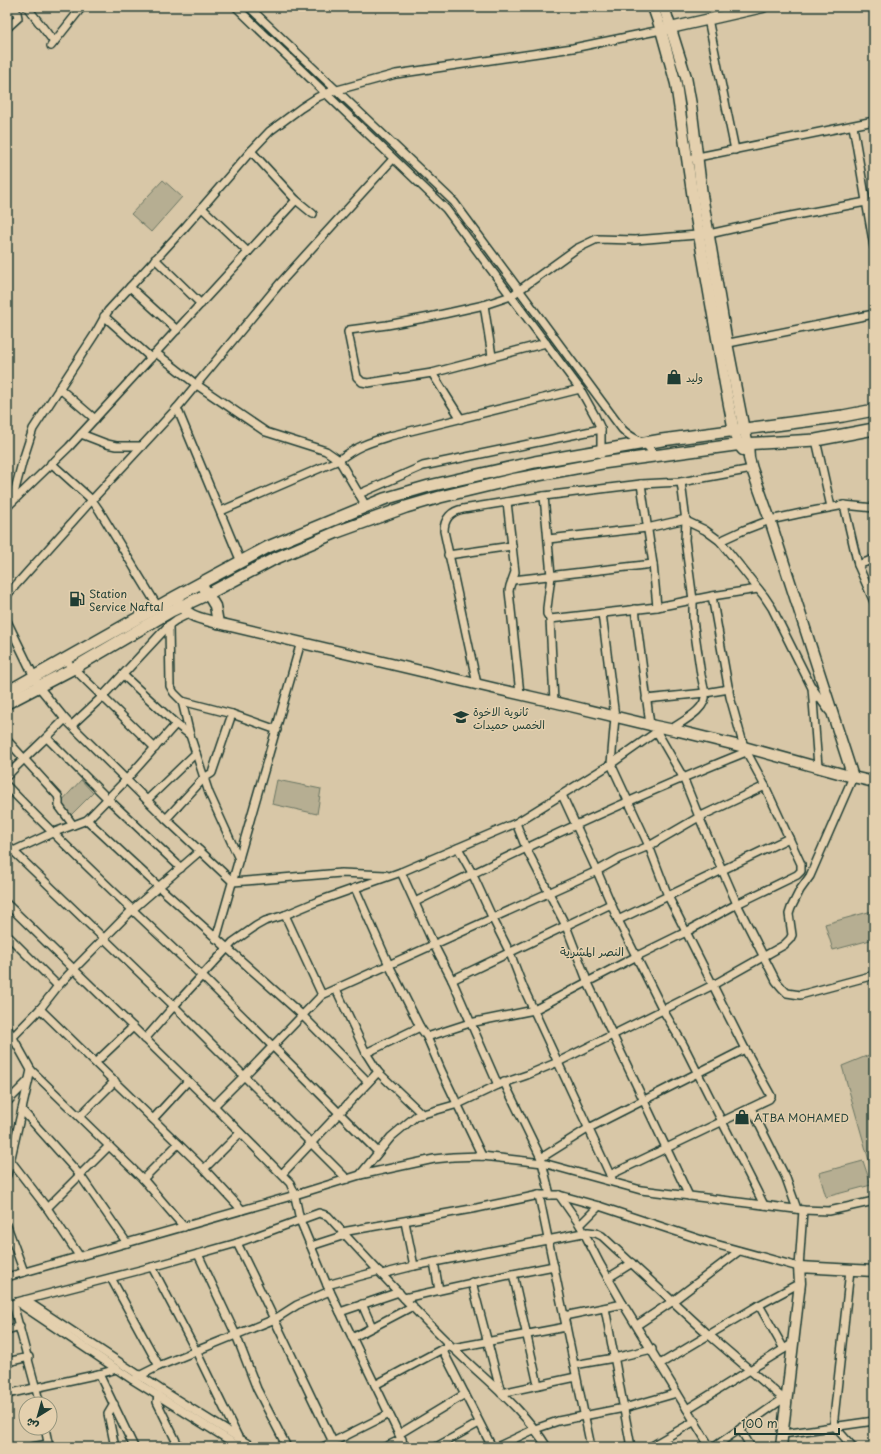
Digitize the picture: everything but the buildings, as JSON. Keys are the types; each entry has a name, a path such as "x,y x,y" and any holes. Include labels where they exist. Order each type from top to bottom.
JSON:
{"main road":[{"path":"653,7 676,84 692,158 702,195 704,235 739,430 770,520 853,777"},
{"path":"664,7 672,28 686,77 691,106 692,158"},
{"path":"661,30 763,7"},
{"path":"181,606 201,583 268,547 384,499 460,479 535,462 601,450 843,416 874,410"},
{"path":"843,416 846,435"},
{"path":"8,698 39,687 181,606 208,594 261,566 306,545 360,523 406,507 440,497 511,480 602,464 743,443 816,440 874,429"},
{"path":"201,583 215,606 218,623"},
{"path":"8,698 35,676 158,607 181,606 193,616 218,623 554,702 874,782"},
{"path":"781,1447 788,1346 800,1283 799,1267 874,1271"}],"street":[{"path":"7,28 18,18 13,7"},
{"path":"27,7 53,44 82,7"},
{"path":"236,7 446,209 580,389 601,429 602,464"},
{"path":"249,7 454,202 622,429 629,436 651,448 654,456"},
{"path":"708,19 735,150"},
{"path":"10,504 33,429 95,334 104,316 202,208 251,151 270,131 284,120 306,104 325,94 396,74 573,48 661,30"},
{"path":"692,158 874,121"},
{"path":"853,126 874,246"},
{"path":"251,151 296,200 313,214"},
{"path":"7,594 197,386 281,282 393,159"},
{"path":"10,504 51,463 62,455 296,200"},
{"path":"546,343 432,373 368,383 362,382 357,377 348,332 350,330 387,325 484,305 511,296 576,249 597,239 635,240 704,235 785,217 866,202"},
{"path":"202,208 248,252"},
{"path":"155,259 201,304"},
{"path":"130,287 177,330"},
{"path":"484,305 492,356"},
{"path":"723,344 874,314"},
{"path":"104,316 197,386 266,432 326,451 339,460 366,506"},
{"path":"432,373 461,420"},
{"path":"59,388 95,419"},
{"path":"221,511 339,460 353,449 362,445 390,436 461,420 580,389"},
{"path":"177,408 241,562"},
{"path":"359,494 423,466 601,429"},
{"path":"81,434 116,446 142,446"},
{"path":"816,440 831,507"},
{"path":"51,463 92,500 158,607"},
{"path":"477,684 448,555 444,527 446,521 453,512 463,508 544,496 641,484 681,482 752,469"},
{"path":"146,1039 174,1006 237,938 256,926 265,921 285,915 316,902 401,872 516,823 611,764 660,728 701,708 706,702 694,620 693,600 685,540 686,520 681,482"},
{"path":"641,484 653,564 657,607"},
{"path":"544,496 551,576 547,614 550,620 554,702"},
{"path":"507,502 515,572 510,586 510,591 520,694"},
{"path":"844,505 858,565 864,582 874,602"},
{"path":"720,541 770,520 844,505 874,508"},
{"path":"548,539 647,528 686,520 705,530 720,541 772,608 812,686 834,718"},
{"path":"448,555 512,546"},
{"path":"858,565 874,559"},
{"path":"513,580 653,564"},
{"path":"550,620 657,607 758,589"},
{"path":"427,1037 470,1023 534,1010 686,932 737,904 797,875 801,871 801,864 765,786 745,749 728,689 712,596"},
{"path":"72,725 102,697 169,625 176,620 181,606"},
{"path":"635,609 646,699 683,778 737,904 764,957 782,988 792,994 800,995 874,975"},
{"path":"602,613 615,717 611,764 649,846 668,896 745,1049 771,1096 769,1099 751,1108 610,1175"},
{"path":"7,621 39,687 65,719 166,819 233,882 342,873 388,876"},
{"path":"169,625 170,686 174,693 182,701 232,714 277,730"},
{"path":"216,938 277,730 301,642"},
{"path":"64,660 74,668 155,748"},
{"path":"123,675 190,735"},
{"path":"812,686 818,767"},
{"path":"646,699 728,689"},
{"path":"182,701 190,735 209,793 239,860"},
{"path":"166,819 204,778 210,775 214,769 232,714"},
{"path":"7,776 24,757 48,738 65,719"},
{"path":"10,853 52,833 87,820 126,780 176,724"},
{"path":"48,738 108,799 181,868"},
{"path":"7,740 58,796 59,806 73,825"},
{"path":"414,902 575,825 745,749"},
{"path":"147,800 196,753"},
{"path":"360,1175 378,1152 402,1126 411,1119 422,1114 458,1104 501,1083 527,1075 558,1062 613,1036 713,985 764,957 790,939 792,935 789,914 791,908 800,890 810,876 853,777"},
{"path":"7,786 52,833 202,976 273,1046 339,1115 378,1152"},
{"path":"214,1106 322,995 597,871 620,858 649,846 699,817 765,786"},
{"path":"562,795 618,920 663,1010 683,1044 764,1205"},
{"path":"87,820 159,887 302,1015 368,1082"},
{"path":"516,823 526,848 566,926 588,983 689,1196"},
{"path":"618,920 789,838"},
{"path":"7,845 10,853 104,938 347,1179"},
{"path":"458,848 472,873 510,953 523,987 614,1183"},
{"path":"7,1043 73,970 133,909 200,851"},
{"path":"401,872 434,945 452,980 470,1023 542,1161 550,1195"},
{"path":"354,888 420,1027 427,1037 482,1156"},
{"path":"7,904 214,1106 282,1174 293,1187 300,1220 328,1288 405,1447"},
{"path":"452,980 611,904"},
{"path":"285,915 322,995"},
{"path":"7,935 58,986"},
{"path":"336,989 366,1053 378,1072 422,1114"},
{"path":"40,1008 204,1169 242,1210"},
{"path":"7,1027 31,1070 80,1116 143,1179 184,1227"},
{"path":"96,1062 133,1027"},
{"path":"366,1053 420,1027"},
{"path":"542,1161 589,1128 745,1049"},
{"path":"7,1175 31,1070"},
{"path":"282,1174 378,1072"},
{"path":"7,1102 29,1081"},
{"path":"80,1116 115,1081"},
{"path":"153,1119 188,1081"},
{"path":"310,1246 343,1234 539,1195 559,1195 599,1206 656,1226 739,1251 799,1267 800,1210 786,1178 751,1108"},
{"path":"22,1110 80,1175 127,1243"},
{"path":"204,1169 240,1133"},
{"path":"143,1179 178,1144"},
{"path":"46,1208 109,1146"},
{"path":"7,1277 360,1175 434,1159 453,1157 482,1156 542,1161 614,1183 648,1191 800,1210 828,1211 874,1200"},
{"path":"10,1160 80,1257"},
{"path":"539,1195 591,1447"},
{"path":"559,1195 580,1225 623,1304 652,1349 710,1447"},
{"path":"580,1225 599,1206"},
{"path":"12,1304 237,1243 300,1220 319,1214 324,1214 328,1216 343,1234 451,1347 530,1422 546,1447"},
{"path":"405,1222 414,1266"},
{"path":"7,1226 24,1272"},
{"path":"133,1380 140,1375 196,1350 275,1319 328,1288 380,1272 591,1232 602,1236 709,1335 785,1400 714,1447"},
{"path":"237,1243 275,1319 299,1373 333,1442"},
{"path":"637,1325 673,1301 739,1251"},
{"path":"198,1254 236,1335 257,1389 287,1447"},
{"path":"434,1262 438,1290"},
{"path":"608,1278 632,1263"},
{"path":"404,1298 472,1282 554,1266"},
{"path":"152,1267 196,1350 242,1447"},
{"path":"850,1270 834,1418 835,1427 853,1447"},
{"path":"512,1274 538,1385"},
{"path":"111,1278 159,1366"},
{"path":"472,1282 501,1393"},
{"path":"660,1364 759,1305 800,1283"},
{"path":"340,1312 399,1292"},
{"path":"25,1300 253,1447"},
{"path":"12,1304 20,1326 38,1396"},
{"path":"12,1304 242,1447"},
{"path":"362,1304 372,1327"},
{"path":"564,1316 623,1304"},
{"path":"687,1409 788,1346 759,1305"},
{"path":"352,1338 413,1306"},
{"path":"605,1308 631,1447"},
{"path":"7,1330 20,1326"},
{"path":"375,1385 442,1349 566,1327"},
{"path":"442,1349 492,1447"},
{"path":"574,1365 652,1349"},
{"path":"7,1362 28,1357"},
{"path":"7,1394 117,1369"},
{"path":"99,1374 134,1447"},
{"path":"501,1393 576,1377"},
{"path":"497,1447 535,1429 558,1421 624,1408 677,1393"},
{"path":"385,1447 465,1394"},
{"path":"158,1395 157,1402 179,1447"},
{"path":"114,1404 108,1414 115,1447"},
{"path":"323,1447 389,1414"},
{"path":"650,1447 695,1421"},
{"path":"783,1434 874,1421"},
{"path":"436,1447 448,1444 480,1423"},
{"path":"740,1429 751,1447"},
{"path":"32,1447 49,1445"}],"shaded area":[{"path":"163,180 182,197 151,232 131,214"},
{"path":"81,780 93,793 71,815 60,803"},
{"path":"277,780 321,789 317,814 272,804"},
{"path":"872,911 874,919 874,939 833,950 825,924"},
{"path":"874,1052 874,1178 842,1066"},
{"path":"863,1161 871,1185 826,1197 819,1173"}],"place":[{"name":"وليد","path":"674,377"},
{"name":"Station Service Naftal","path":"77,599"},
{"name":"ثانوية الاخوة الخمس حميدات","path":"461,717"},
{"name":"ATBA MOHAMED","path":"742,1117"}],"district":[{"name":"النصر المشرية","path":"592,951"}]}
